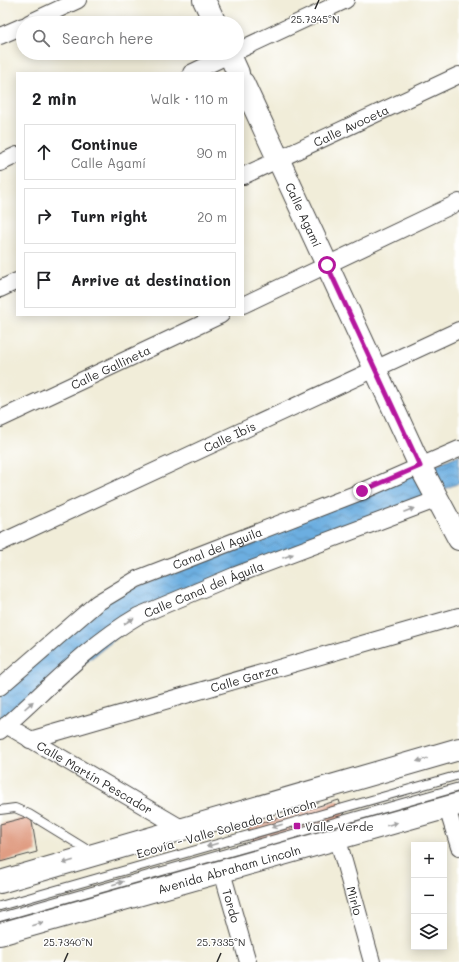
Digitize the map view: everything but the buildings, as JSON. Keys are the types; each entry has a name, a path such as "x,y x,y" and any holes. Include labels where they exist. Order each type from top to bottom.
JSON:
{"main road":[{"path":"204,0 212,16"},
{"name":"Calle Agamí","path":"244,85 430,483 459,539"},
{"path":"0,882 459,749"},
{"name":"Avenida Abraham Lincoln","path":"0,934 338,840 453,806"}],"street":[{"path":"44,16 78,0"},
{"path":"244,51 346,0"},
{"path":"0,36 16,29"},
{"path":"194,72 225,60"},
{"name":"Calle Avoceta","path":"244,176 459,75"},
{"path":"0,163 16,155"},
{"path":"244,305 459,202"},
{"path":"0,289 16,281"},
{"name":"Calle Gallineta","path":"0,419 219,316"},
{"name":"Calle Ibis","path":"0,543 459,330"},
{"name":"Canal del Aguila","path":"0,687 97,603 137,579 362,491 430,483 459,449"},
{"name":"Calle Canal del Águila","path":"3,728 64,672 124,624 138,616 236,575 430,483"},
{"name":"Calle Garza","path":"30,740 459,616"},
{"name":"Calle Martín Pescador","path":"3,728 30,740 183,829"},
{"path":"453,806 459,847"},
{"name":"Mirlo","path":"338,840 372,962"},
{"name":"Tordo","path":"222,872 248,962"}],"lane":[{"name":"Ecovía - Valle Soleado a Lincoln","path":"0,906 459,775"},
{"path":"0,917 459,787"},
{"path":"0,810 15,808 29,814 95,855"}],"water":[{"path":"459,455 459,483 153,609 0,731 0,687 97,603"}],"place":[{"name":"Valle Verde","path":"297,826"}],"route":[{"path":"327,265 376,368 420,466 362,491"}]}
